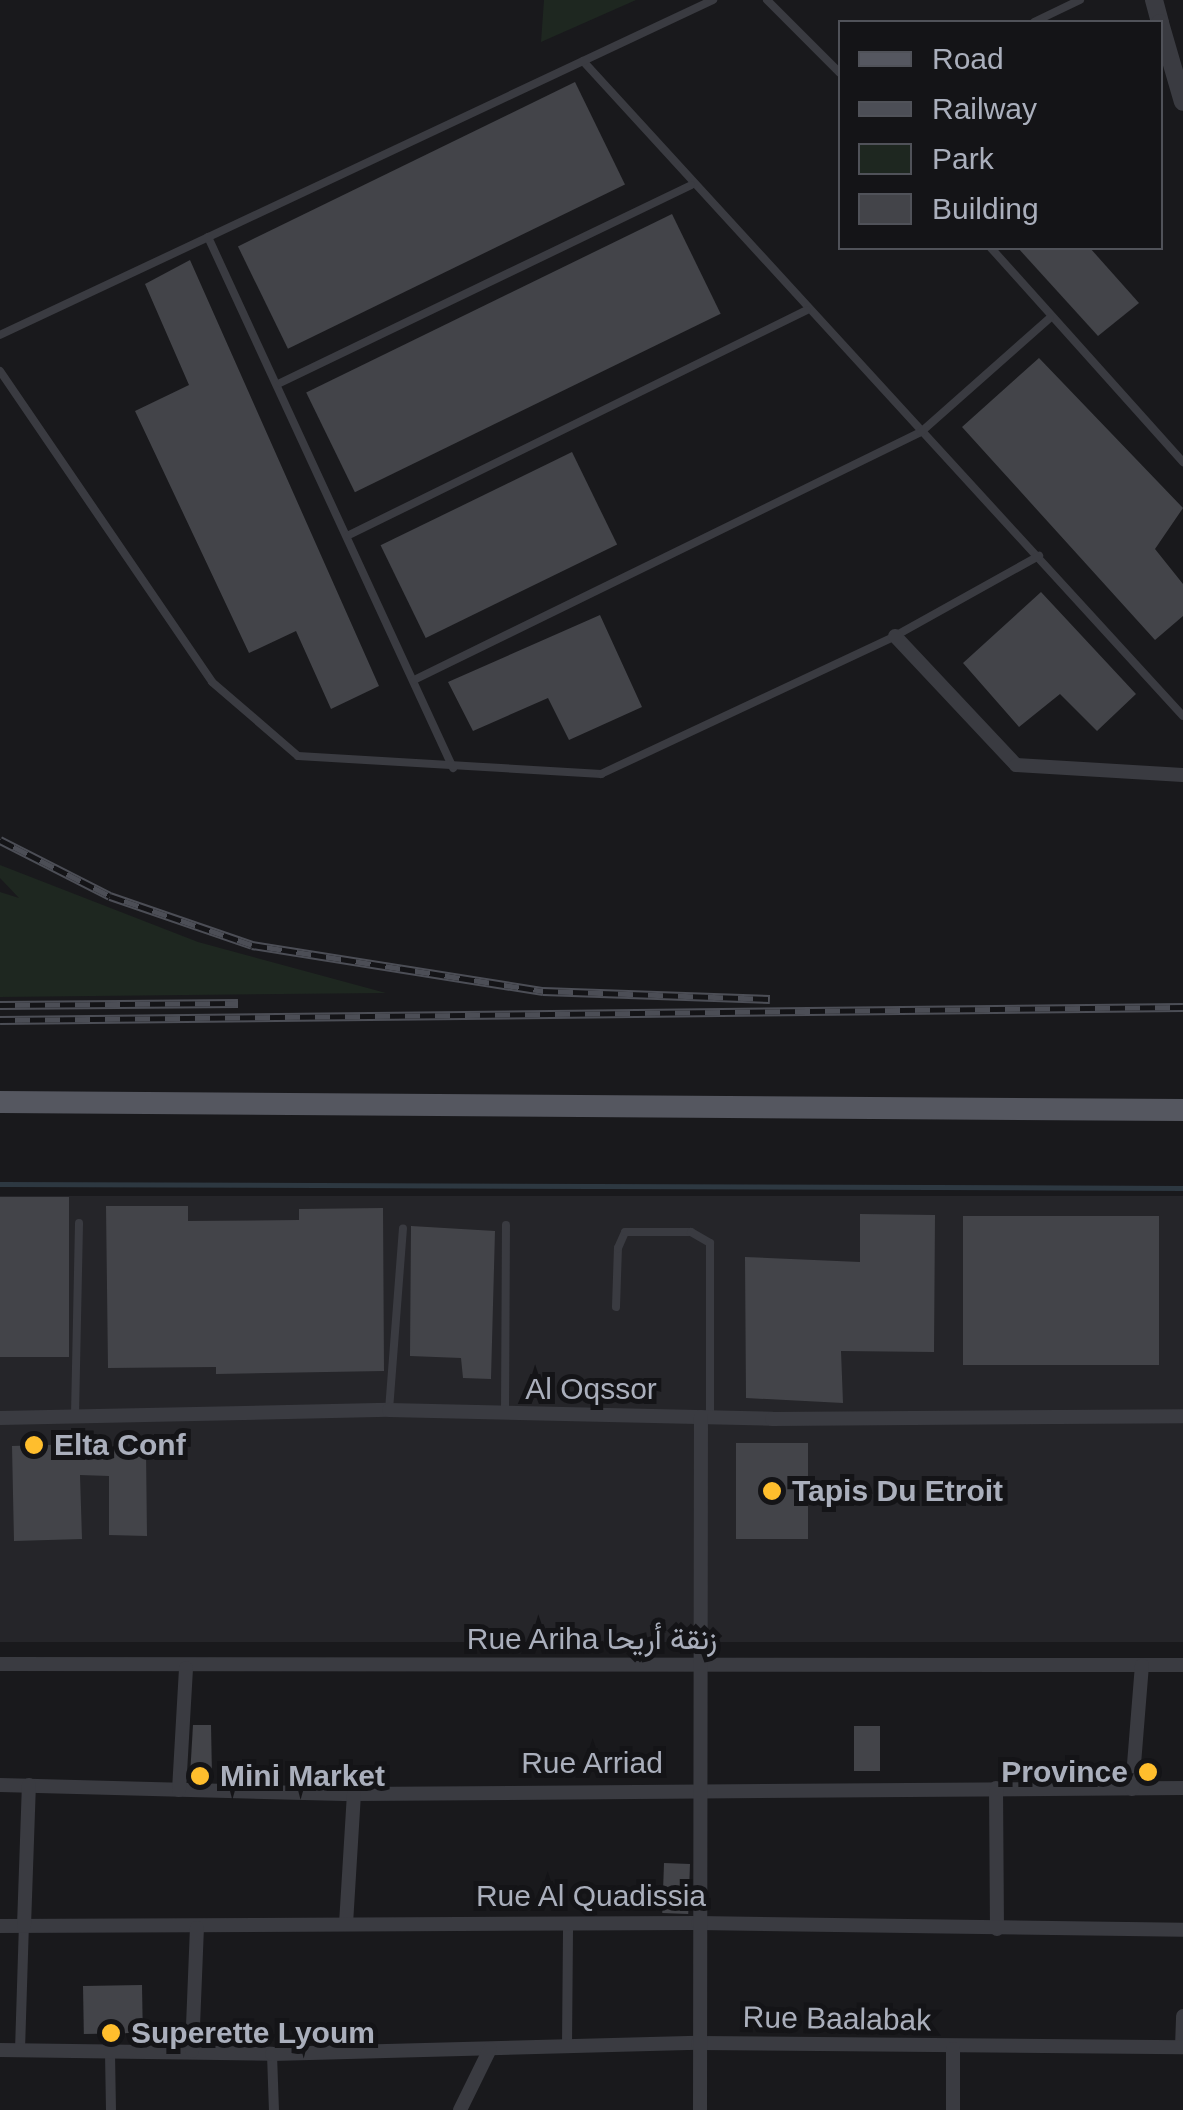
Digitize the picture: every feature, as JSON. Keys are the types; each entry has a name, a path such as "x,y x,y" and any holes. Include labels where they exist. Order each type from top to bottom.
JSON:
{"main road":[{"path":"0,1102 1183,1110"}],"street":[{"path":"1163,33 1183,102"},
{"path":"895,636 1016,765 1183,775"},
{"name":"Al Oqssor","path":"0,1418 389,1410 505,1416 1183,1416"},
{"path":"700,2110 697,1666 706,1417"},
{"name":"Rue Ariha زنقة أريحا","path":"0,1664 186,1668 1183,1665"},
{"path":"1132,1789 1142,1665"},
{"path":"179,1790 186,1668"},
{"name":"Rue Arriad","path":"0,1785 354,1794 1183,1788"},
{"path":"20,2050 30,1785"},
{"path":"996,1788 997,1929"},
{"path":"346,1924 354,1794"},
{"path":"567,2046 568,1924"},
{"name":"Rue Al Quadissia","path":"0,1926 698,1924 1183,1930"},
{"path":"192,2051 197,1928"},
{"path":"1182,2047 1183,2016"},
{"name":"Rue Baalabak","path":"0,2050 272,2054 698,2043 953,2049 1182,2047"},
{"path":"460,2110 490,2048"},
{"path":"952,2110 953,2049"},
{"path":"110,2053 111,2110"},
{"path":"272,2054 274,2110"}],"lane":[{"path":"0,335 713,0"},
{"path":"767,0 838,71"},
{"path":"1038,20 1080,0"},
{"path":"583,61 691,185 1039,556 1183,716"},
{"path":"280,383 691,185"},
{"path":"208,237 280,383 453,768"},
{"path":"993,250 1183,462"},
{"path":"348,535 807,310"},
{"path":"414,680 922,432 1050,318"},
{"path":"0,371 212,682 298,756 601,774 895,636 1039,556"},
{"path":"75,1415 79,1223"},
{"path":"505,1416 506,1224"},
{"path":"389,1410 404,1229"},
{"path":"616,1307 618,1248 626,1232 691,1232 710,1243 706,1417"}],"shaded area":[{"path":"0,1196 1183,1196 1183,1642 0,1642"}],"green space":[{"path":"544,0 636,0 541,42"},
{"path":"0,865 198,942 386,993 0,997 0,892 19,898 0,878"}],"building":[{"path":"575,82 625,184 288,349 238,246"},
{"path":"672,214 721,314 355,492 306,392"},
{"path":"1020,250 1092,250 1139,303 1098,336"},
{"path":"190,260 379,686 331,709 296,631 249,653 135,411 189,385 145,284"},
{"path":"1039,358 1183,508 1155,549 1183,584 1183,616 1155,640 962,427"},
{"path":"572,452 617,545 426,638 381,545"},
{"path":"1041,592 1136,694 1097,731 1060,694 1019,727 963,663"},
{"path":"600,615 642,707 569,740 548,698 473,731 448,682"},
{"path":"0,1197 69,1197 69,1357 0,1357"},
{"path":"106,1206 188,1206 188,1221 299,1220 299,1209 383,1208 384,1371 216,1374 216,1367 108,1368"},
{"path":"860,1214 935,1215 934,1352 841,1351 843,1403 746,1398 745,1257 860,1262"},
{"path":"963,1216 1159,1216 1159,1365 963,1365"},
{"path":"411,1226 495,1231 491,1379 463,1378 461,1358 410,1356"},
{"name":"Tapis Du Etroit","path":"736,1443 808,1443 808,1539 736,1539"},
{"path":"80,1444 146,1450 147,1536 109,1535 109,1476 80,1475 82,1539 14,1541 12,1446"},
{"path":"193,1725 211,1725 212,1776 190,1776"},
{"path":"854,1726 880,1726 880,1771 854,1771"},
{"path":"664,1863 690,1864 688,1914 662,1913"},
{"path":"142,1985 143,2033 84,2034 83,1986"}],"waterway":[{"path":"0,1184 1183,1188"}],"railway":[{"path":"0,840 110,896 252,945 543,991 770,999"},
{"path":"0,1005 238,1003"},
{"path":"0,1020 1183,1007"}],"place":[{"name":"Elta Conf","path":"34,1445"},
{"name":"Tapis Du Etroit","path":"772,1491"},
{"name":"Province","path":"1148,1772"},
{"name":"Mini Market","path":"200,1776"},
{"name":"Superette Lyoum","path":"111,2033"}]}
